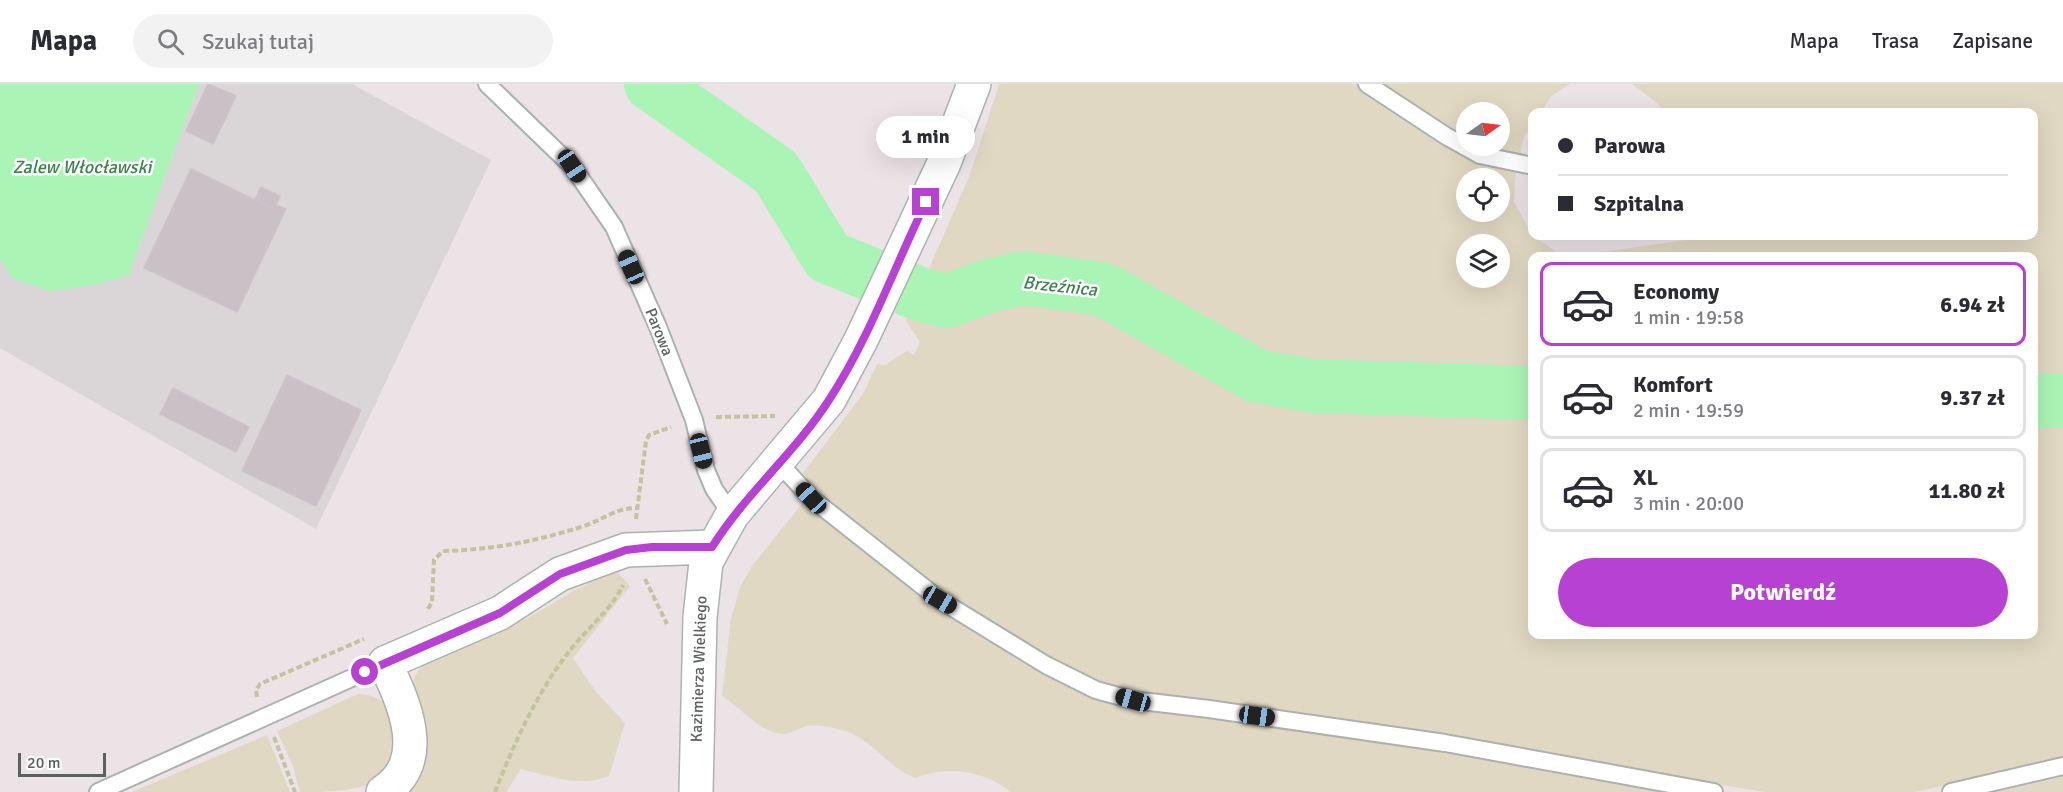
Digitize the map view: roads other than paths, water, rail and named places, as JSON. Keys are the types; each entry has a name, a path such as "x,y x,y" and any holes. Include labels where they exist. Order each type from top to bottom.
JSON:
{"street":[{"name":"Kazimierza Wielkiego","path":"696,792 700,617 703,581 712,547 732,515 779,463 829,400 861,339 944,163 974,84"},
{"path":"383,792 404,771 410,746 409,721 385,663 500,613 560,574 631,549 712,547"}],"lane":[{"name":"Parowa","path":"487,84 572,166 614,227 658,327 694,420 706,470 714,489 732,515"},
{"path":"1367,84 1446,136 1480,155 1528,165"},
{"path":"779,463 811,498 940,600 1046,664 1096,690 1133,700 1209,708 1445,743 1714,792"},
{"path":"98,792 385,663"},
{"path":"1951,792 2063,766"}],"water":[{"name":"Zalew Włocławski","path":"0,84 199,84 128,276 88,286 51,291 13,279 0,259"}],"waterway":[{"name":"Brzeźnica","path":"651,84 776,172 828,257 922,295 947,301 988,286 1023,278 1103,289 1257,376 1313,386 1528,393"},
{"name":"Brzeźnica","path":"2038,401 2063,401"}]}
